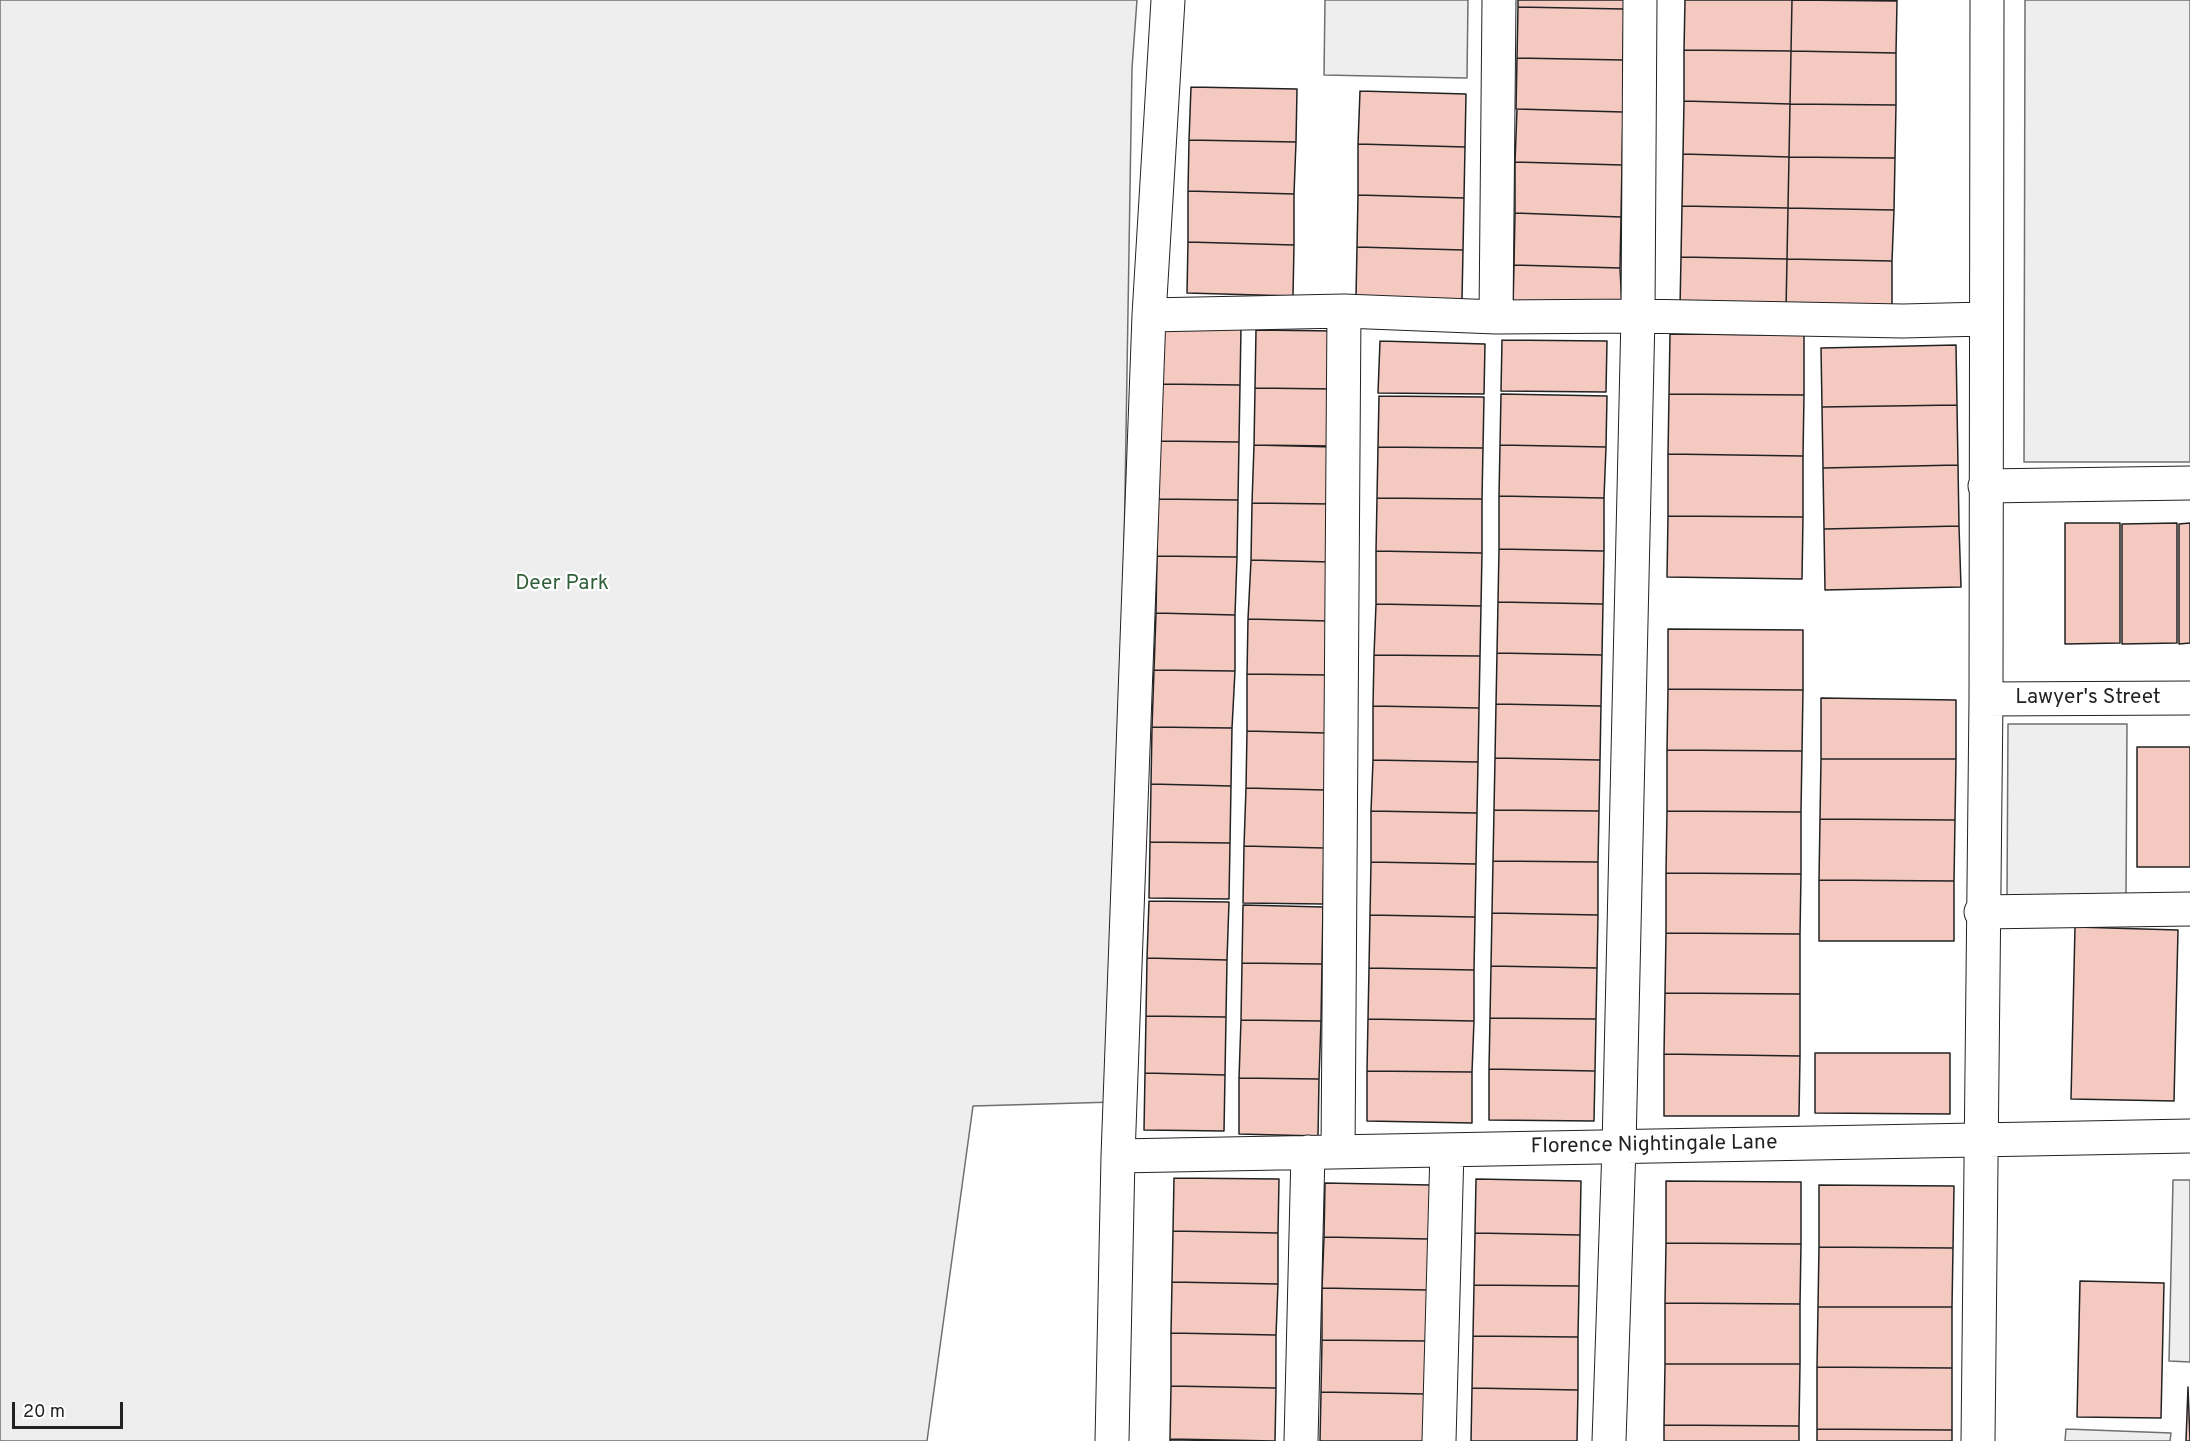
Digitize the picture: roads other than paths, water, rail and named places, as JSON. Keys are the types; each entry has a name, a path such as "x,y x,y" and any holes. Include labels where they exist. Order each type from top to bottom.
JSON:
{"street":[{"path":"1112,1441 1118,1156 1149,315 1168,0"},
{"path":"1496,317 1499,0"},
{"path":"1609,1441 1619,1147 1638,316 1640,0"},
{"path":"1978,1441 1986,699 1987,0"},
{"path":"1149,315 1344,311 1496,317 1638,316 1903,321 1985,320"},
{"path":"1301,1441 1323,1152 1344,311"},
{"path":"1985,486 2190,483"},
{"name":"Lawyer's Street","path":"1986,699 2190,698"},
{"path":"1982,912 2190,909"},
{"name":"Florence Nightingale Lane","path":"1118,1156 2190,1136"},
{"path":"1439,1441 1447,1150"}],"park label":[{"name":"Deer Park","path":"562,585"}]}
